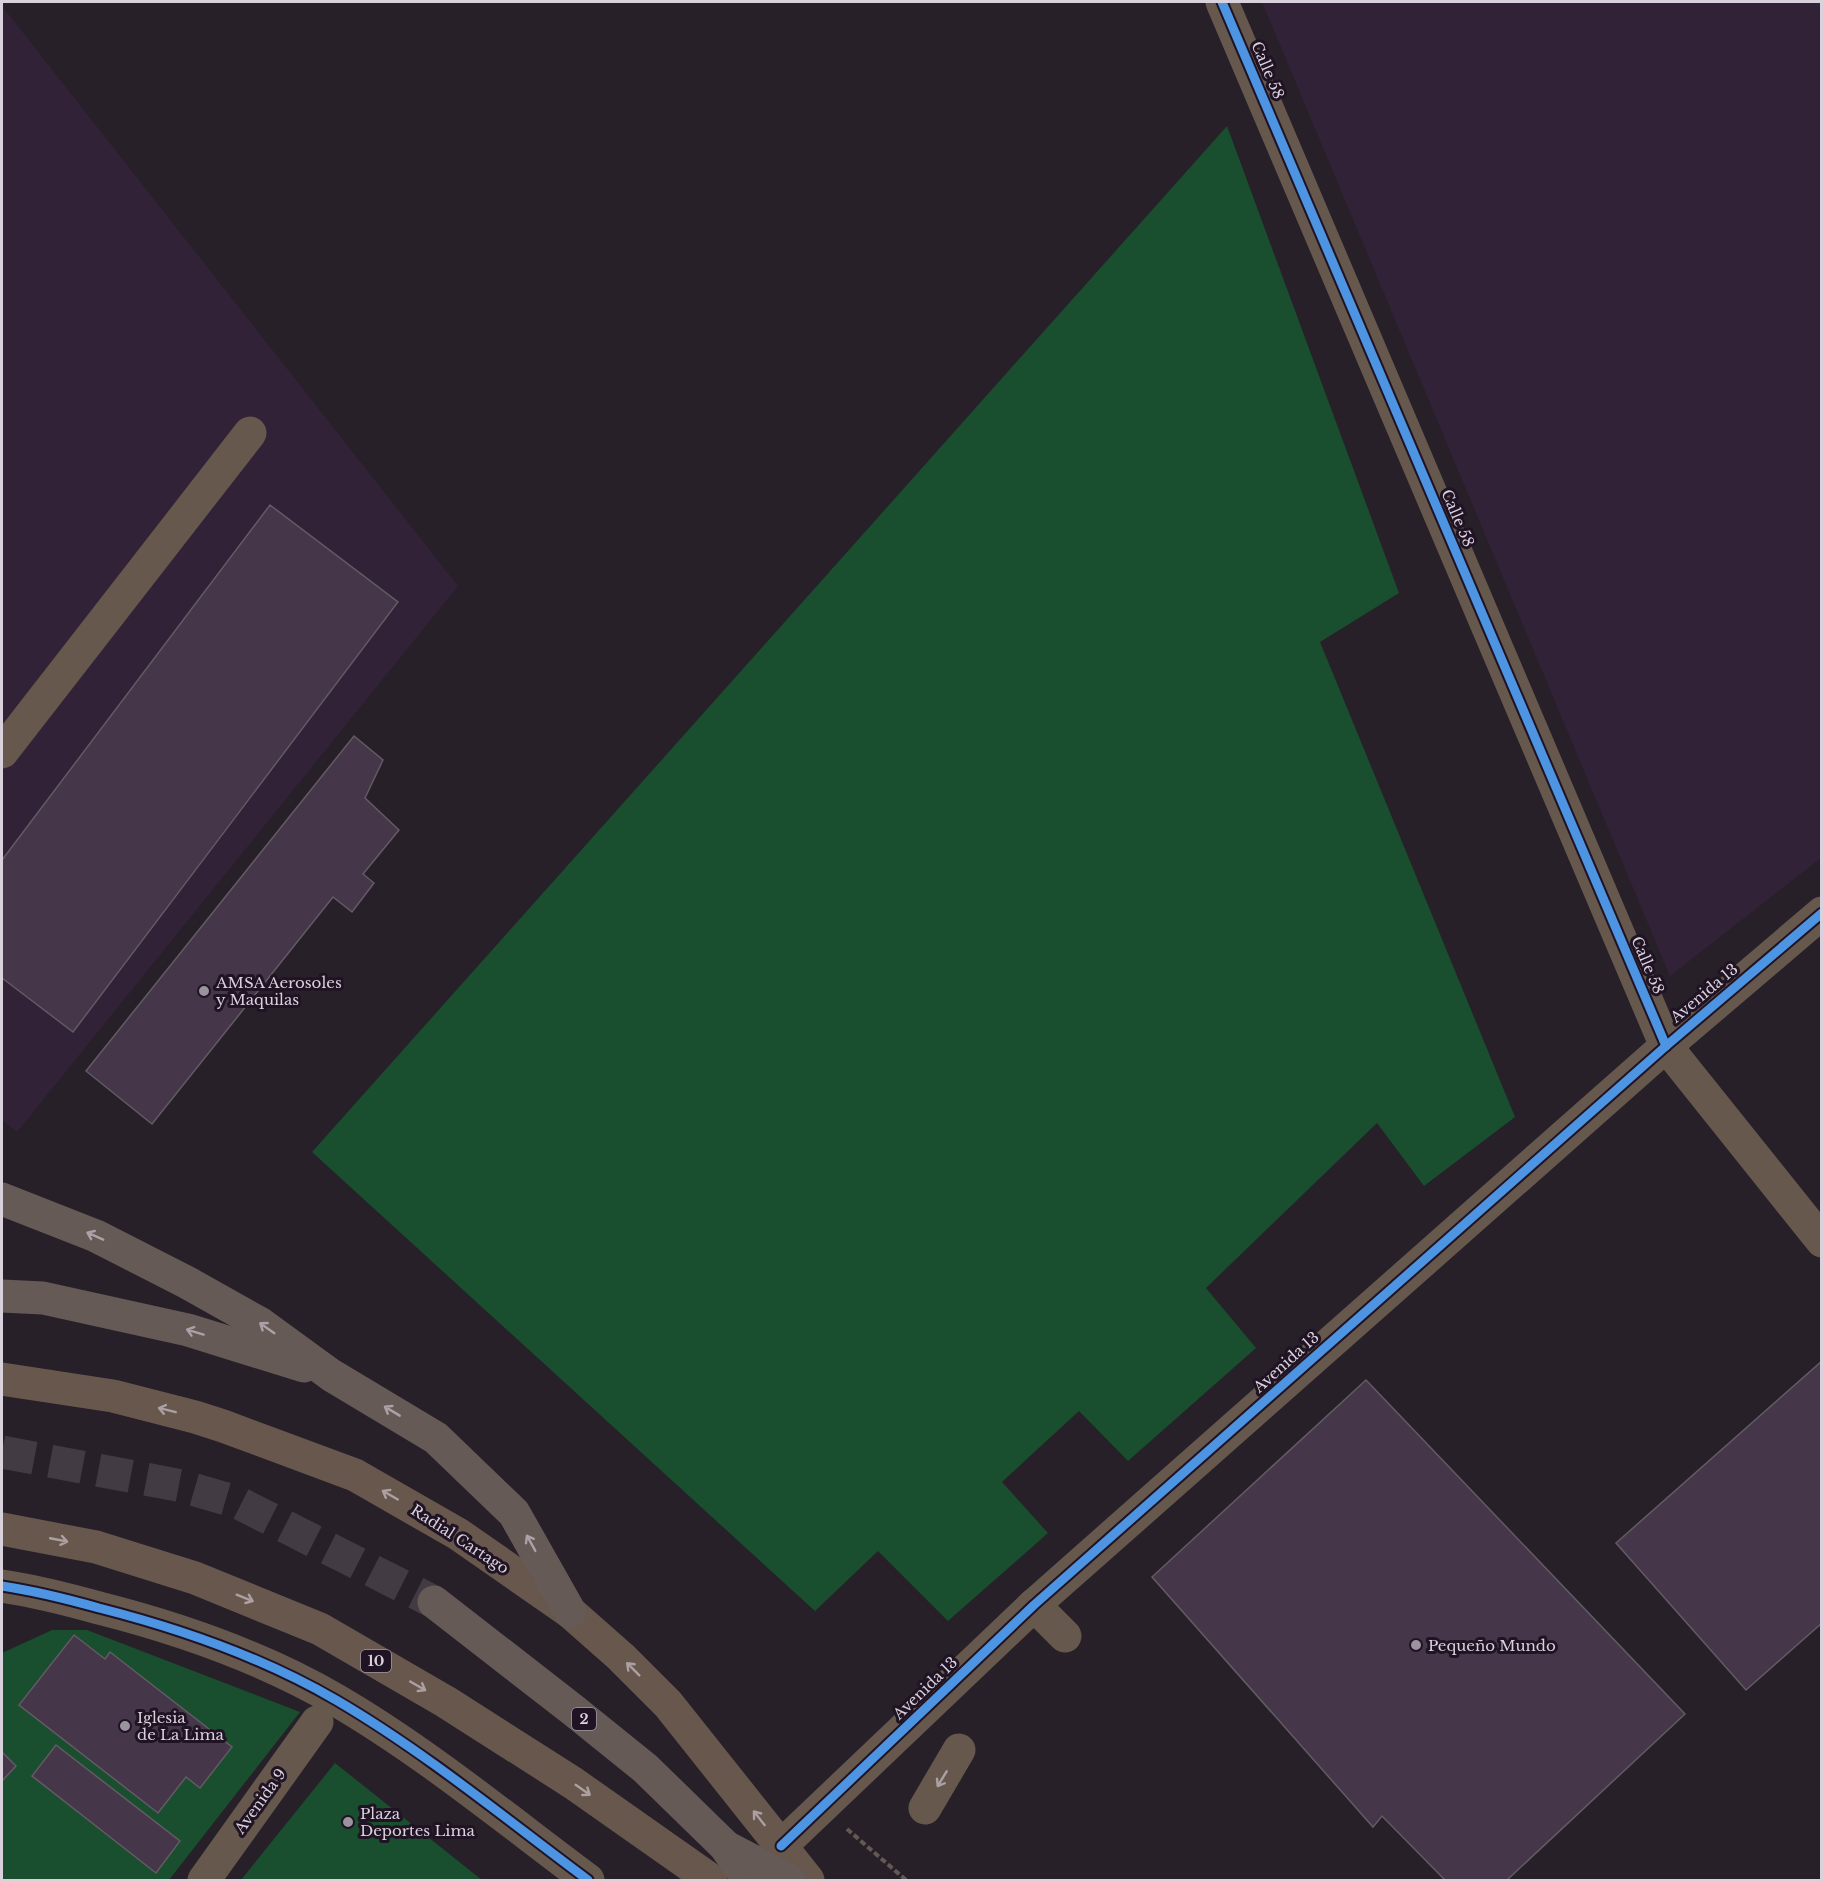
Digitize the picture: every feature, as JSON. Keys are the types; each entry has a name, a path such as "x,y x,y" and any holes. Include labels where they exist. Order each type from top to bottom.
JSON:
{"highway":[{"path":"2,1199 96,1236 188,1283 261,1324 331,1375 436,1438 514,1514 570,1612"},
{"path":"2,1296 43,1298 188,1330 331,1375"},
{"name":"2","path":"434,1602 645,1768 725,1846 749,1881"},
{"name":"2","path":"725,1846 789,1881"}],"main road":[{"name":"Radial Cartago","path":"2,1379 113,1396 223,1426 355,1475 458,1534 570,1612 621,1657 668,1704 808,1881"},
{"name":"10","path":"2,1529 96,1547 184,1574 320,1629 446,1702 573,1783 711,1881"}],"street":[{"name":"Calle 58","path":"1222,2 1666,1046 1821,1241"},
{"path":"2,752 250,433"},
{"name":"Avenida 13","path":"781,1846 1034,1605 1666,1046 1821,913"},
{"path":"2,1586 35,1591 143,1619 220,1644 270,1665 336,1700 414,1751 588,1881"},
{"path":"1034,1605 1065,1636"},
{"name":"Avenida 9","path":"204,1881 317,1722"},
{"path":"925,1808 960,1750"}],"path":[{"path":"822,1807 906,1881"}],"shaded area":[{"path":"1262,2 1821,2 1821,858 1670,976"},
{"path":"2,6 458,586 17,1132 2,1120"}],"green space":[{"path":"1227,126 1399,593 1320,642 1515,1117 1424,1186 1377,1123 1206,1288 1256,1348 1128,1461 1079,1411 1002,1482 1048,1533 948,1621 878,1551 815,1611 312,1152"},
{"path":"52,1630 87,1630 300,1712 169,1880 2,1880 2,1653","holes":["73,1635 231,1747 200,1787 186,1777 20,1705"]},
{"name":"Plaza Deportes Lima","path":"335,1763 482,1880 241,1880"}],"building":[{"path":"270,505 398,602 73,1032 2,978 2,860"},
{"name":"AMSA Aerosoles y Maquilas","path":"354,736 383,760 365,798 399,830 363,874 374,883 352,912 333,897 152,1124 86,1071"},
{"path":"1822,1361 1822,1623 1746,1690 1616,1543"},
{"name":"Pequeño Mundo","path":"1366,1380 1685,1714 1507,1880 1445,1880 1382,1816 1373,1827 1152,1577"},
{"name":"Iglesia de La Lima","path":"74,1635 105,1659 110,1652 232,1747 200,1788 186,1777 158,1813 19,1705"},
{"path":"56,1745 180,1841 156,1873 32,1776"},
{"path":"2,1752 16,1766 2,1781"}],"tunnel":[{"path":"2,1452 182,1486 237,1502 434,1602"}],"cycle path":[{"path":"1222,2 1666,1046"},
{"path":"781,1846 1034,1605 1666,1046 1822,913"},
{"path":"2,1586 63,1598 161,1625 279,1670 336,1700 401,1741 588,1880"}],"place":[{"name":"AMSA Aerosoles y Maquilas","path":"204,991"},
{"name":"Pequeño Mundo","path":"1416,1645"},
{"name":"Iglesia de La Lima","path":"125,1726"},
{"name":"Plaza Deportes Lima","path":"348,1822"}]}
